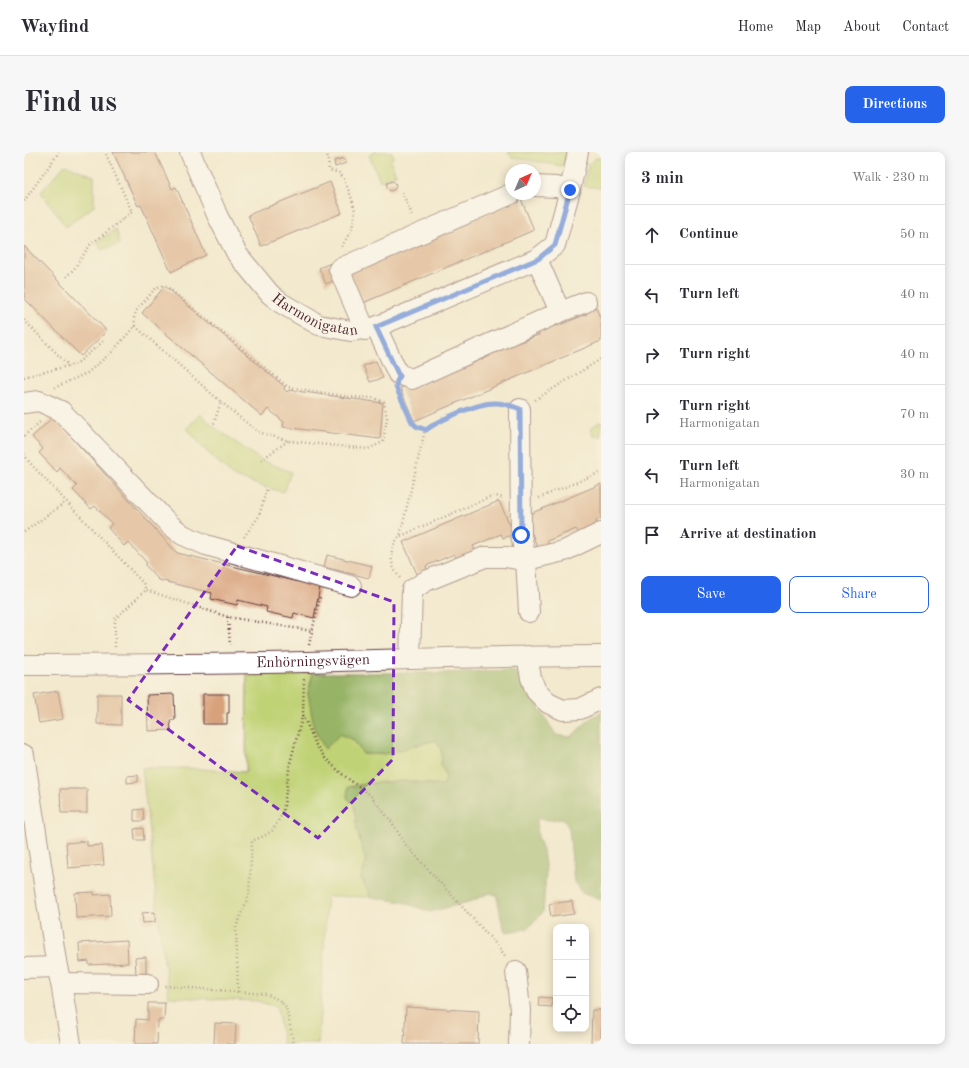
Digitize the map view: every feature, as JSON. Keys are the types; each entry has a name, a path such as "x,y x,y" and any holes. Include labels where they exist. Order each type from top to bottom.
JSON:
{"street":[{"name":"Harmonigatan","path":"190,152 218,217 237,254 270,294 281,303 319,325 351,332 370,328 538,259 555,245 570,190 578,152"},
{"path":"541,186 570,190"},
{"path":"505,197 339,269 370,328 398,374 400,376 412,379 560,312 586,302"},
{"path":"538,259 560,312"},
{"path":"31,402 61,411 170,525 183,535 234,553 351,586"},
{"path":"520,409 521,535 526,560 529,612"},
{"path":"410,658 412,590 426,580 486,557 505,557 526,560 564,551 601,533"},
{"path":"527,656 531,678 536,691 548,703 563,710 580,709 601,699"},
{"name":"Enhörningsvägen","path":"24,665 305,662 410,658 601,656"},
{"path":"24,755 71,1044"},
{"path":"24,968 59,975 148,984"},
{"path":"516,971 520,1010 519,1044"}],"path":[{"path":"24,201 59,152"},
{"path":"66,277 74,269 90,245 132,212 104,152"},
{"path":"327,152 329,170 339,173 344,179 355,211 352,229 342,246"},
{"path":"402,192 420,234"},
{"path":"165,285 288,387 350,397 373,398 384,402 387,418 383,442 368,449 289,441 258,432 221,402 135,326 134,318 136,312 154,290 165,285"},
{"path":"24,320 69,367"},
{"path":"31,402 46,391 87,373 111,353 135,326"},
{"path":"24,378 76,364 105,340"},
{"path":"412,590 395,572 391,549 394,542 400,536 426,430 434,424 476,406 494,402 512,405 520,409 601,359"},
{"path":"400,376 396,387 412,422 416,426 426,430"},
{"path":"213,426 221,402"},
{"path":"261,460 289,441"},
{"path":"24,454 29,462 143,583 146,590 228,617 312,631"},
{"path":"234,553 259,516 267,488"},
{"path":"24,532 66,502"},
{"path":"238,992 236,927 249,895 250,848 252,841 273,830 283,812 290,762 303,714 305,662 324,578"},
{"path":"115,650 115,619 146,590"},
{"path":"228,617 230,650"},
{"path":"303,714 316,745 325,758 342,774 370,795 405,844 496,944 516,971"},
{"path":"148,984 266,994 278,1000 286,1007 294,1044"}],"highlighted area":[{"path":"237,546 394,602 393,759 318,838 128,700"}],"green space":[{"path":"375,152 392,152 394,157 390,160 396,174 380,181 369,155"},
{"path":"508,152 567,152 562,166 511,157"},
{"path":"595,158 601,158 601,188 584,186 588,165"},
{"path":"65,165 94,176 94,206 66,227 41,192"},
{"path":"116,229 120,244 101,250 98,241"},
{"path":"200,414 213,426 261,460 291,472 284,492 267,488 233,476 205,450 187,428"},
{"path":"601,421 601,437 593,436 591,428"},
{"path":"514,670 556,735 571,737 591,718 601,712 601,900 582,893 574,882 569,828 563,819 548,820 538,817 536,830 543,851 546,872 543,912 527,929 505,932 497,895 489,893 472,901 430,912 403,902 371,897 361,878 366,862 357,830 354,805 347,797 348,787 371,783 406,781 444,785 446,776 441,765 442,752 436,740 389,753 363,754 354,740 340,734 325,749 314,728 308,693 313,673 443,673"},
{"path":"247,671 313,673 308,694 333,741 340,734 354,740 363,754 382,754 437,740 442,752 441,765 446,776 444,785 406,781 371,783 347,797 354,805 357,830 366,862 361,878 371,897 327,896 318,1044 283,1044 277,1007 257,1001 169,997 159,923 142,768 186,768 246,772"}],"building":[{"path":"113,152 155,152 172,189 176,187 206,255 171,272 141,205 138,206"},
{"path":"344,158 346,163 335,167 334,161"},
{"path":"393,181 396,184 395,189 390,191 387,188 387,183"},
{"path":"330,182 342,213 261,246 248,215"},
{"path":"519,200 521,200 534,230 363,303 349,272"},
{"path":"24,246 107,331 81,356 24,298"},
{"path":"331,263 337,279 326,284 319,268"},
{"path":"165,286 285,387 284,389 287,392 289,390 383,403 380,439 283,427 284,422 268,409 262,416 142,313"},
{"path":"595,305 601,320 601,341 414,421 400,388 411,384 412,388 490,356 488,351 508,343 509,346 539,335 537,330 556,322 557,326 587,314 585,309"},
{"path":"376,361 383,378 370,382 363,366"},
{"path":"53,417 177,553 320,587 314,618 294,613 293,618 266,612 267,607 238,600 237,605 211,599 212,593 159,580 145,565 147,563 128,542 124,546 108,528 112,524 95,506 91,509 73,490 77,486 60,468 57,472 39,453 43,449 32,437"},
{"path":"601,484 601,518 596,520 597,524 579,533 576,529 547,541 549,545 538,549 525,516"},
{"path":"499,501 514,534 503,538 501,534 473,546 475,550 456,558 454,554 426,566 427,570 417,574 403,542"},
{"path":"327,555 372,566 369,578 324,567"},
{"path":"58,691 63,719 39,723 34,695"},
{"path":"97,694 121,694 121,725 97,724"},
{"path":"174,694 175,720 170,720 171,730 148,731 147,695"},
{"path":"203,694 229,694 229,713 227,713 227,724 203,724"},
{"path":"138,775 138,782 127,783 127,776"},
{"path":"60,789 87,789 87,813 61,813"},
{"path":"143,809 144,821 134,821 134,810"},
{"path":"143,828 144,840 135,840 134,829"},
{"path":"87,841 87,846 102,845 104,865 68,868 66,843"},
{"path":"94,892 94,895 110,894 111,916 76,918 75,893"},
{"path":"572,901 574,914 551,917 549,904"},
{"path":"155,912 155,922 143,923 142,913"},
{"path":"127,940 128,963 89,965 89,961 80,962 79,943"},
{"path":"146,957 146,973 136,974 135,958"},
{"path":"539,997 552,998 552,1007 538,1006"},
{"path":"148,1003 165,1003 164,1020 158,1020 157,1044 135,1044 136,1019 148,1020"},
{"path":"406,1007 479,1011 478,1044 404,1044"},
{"path":"592,1010 601,1010 601,1044 591,1044"},
{"path":"215,1023 236,1024 235,1044 214,1044"}],"route":[{"path":"521,535 520,409 512,405 494,402 476,406 434,424 426,430 416,426 412,422 396,387 400,376 376,327 538,259 555,245 570,190"}]}
